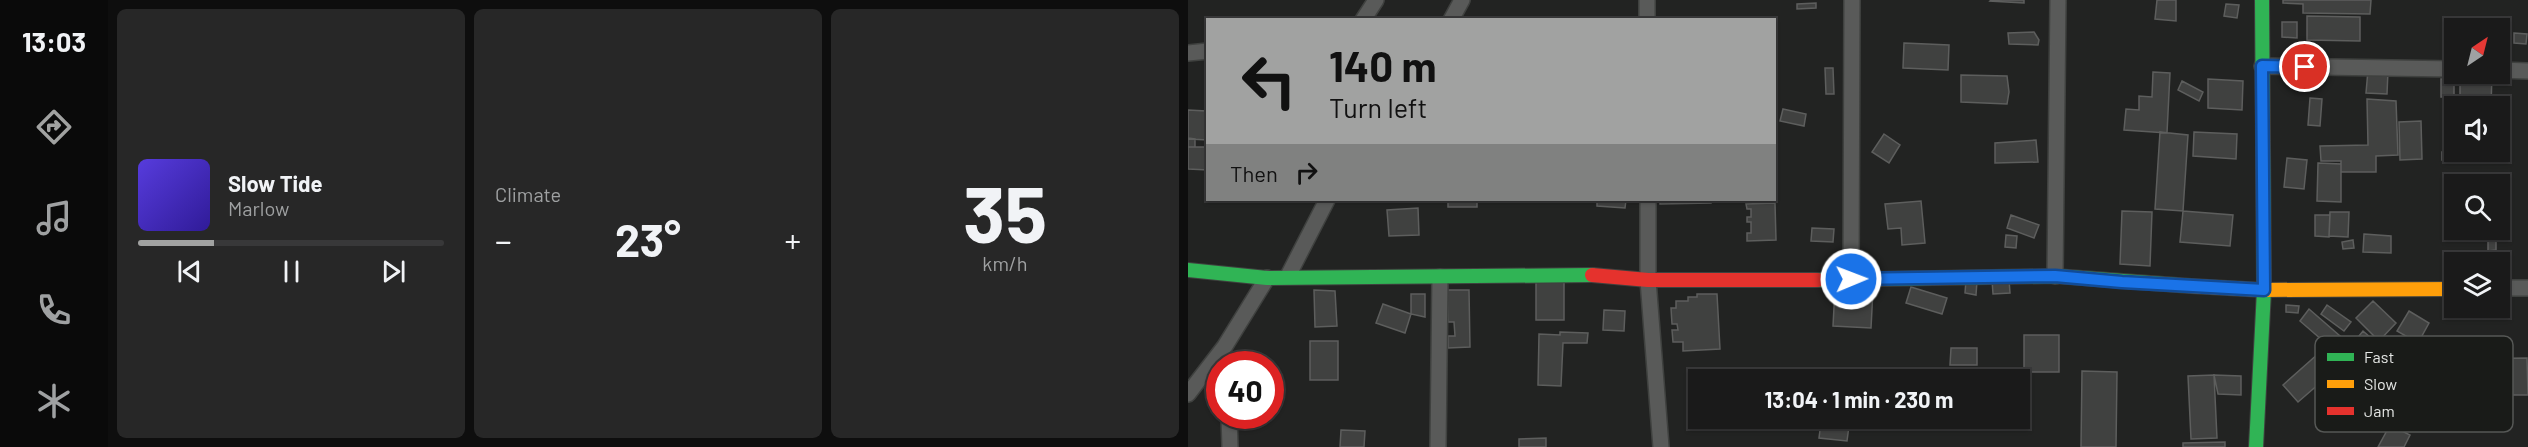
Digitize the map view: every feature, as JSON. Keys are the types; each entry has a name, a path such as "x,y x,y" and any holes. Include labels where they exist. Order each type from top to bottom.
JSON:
{"street":[{"path":"1364,18 1376,0"},
{"path":"1452,18 1462,0"},
{"path":"1647,0 1647,18"},
{"path":"1851,279 1852,0"},
{"path":"2055,276 2058,0"},
{"path":"2256,447 2264,290 2262,0"},
{"path":"1188,53 1206,51"},
{"path":"2262,66 2444,69"},
{"path":"2510,70 2528,71"},
{"path":"1288,276 1326,201"},
{"path":"1648,201 1648,280 1661,447"},
{"path":"1188,270 1267,278 1288,276 1337,279 1475,274 1575,274 1648,280 2055,276 2264,290 2444,289"},
{"path":"1438,447 1440,277"},
{"path":"1188,393 1225,346 1267,278"},
{"path":"2510,288 2528,288"},
{"path":"1225,346 1225,351"},
{"path":"1229,429 1230,447"}],"building":[{"path":"2024,0 2024,3 1990,1"},
{"path":"2157,0 2176,0 2176,21 2155,19"},
{"path":"2283,0 2371,0 2370,14 2303,13 2303,4 2283,3"},
{"path":"1816,3 1816,8 1797,9 1797,4"},
{"path":"2226,4 2239,5 2237,18 2224,16"},
{"path":"2307,16 2360,17 2360,41 2307,40"},
{"path":"2282,22 2297,22 2297,38 2282,37"},
{"path":"2034,32 2039,40 2038,45 2009,44 2008,33"},
{"path":"2514,33 2527,34 2526,44 2514,43"},
{"path":"1904,43 1949,45 1948,70 1903,68"},
{"path":"1825,68 1833,68 1834,94 1826,94"},
{"path":"2368,70 2388,71 2387,94 2366,93"},
{"path":"2153,72 2170,73 2167,133 2124,130 2126,109 2139,110 2139,96 2152,97"},
{"path":"1961,75 2007,76 2009,92 2007,104 1961,102"},
{"path":"2208,79 2243,81 2242,110 2208,108"},
{"path":"2441,79 2444,79 2444,84 2454,84 2454,96 2441,97"},
{"path":"2182,81 2203,92 2199,101 2178,90"},
{"path":"2460,84 2492,84 2491,96 2460,96"},
{"path":"2310,98 2322,99 2320,126 2308,125"},
{"path":"2367,99 2396,101 2398,155 2376,156 2376,172 2341,172 2341,161 2321,161 2320,146 2368,145"},
{"path":"1783,109 1806,114 1804,126 1780,121"},
{"path":"1188,110 1206,111 1206,140 1188,139"},
{"path":"2421,121 2422,159 2400,160 2399,122"},
{"path":"2160,132 2188,135 2183,211 2155,209"},
{"path":"2194,132 2237,134 2236,159 2193,156"},
{"path":"1884,134 1900,145 1889,163 1872,152"},
{"path":"1188,138 1195,139 1195,147 1188,147"},
{"path":"2036,140 2038,162 1995,163 1995,143"},
{"path":"1188,147 1206,147 1206,170 1188,169"},
{"path":"2287,158 2307,160 2304,189 2284,187"},
{"path":"2318,163 2341,164 2341,202 2317,201"},
{"path":"1448,201 1477,201 1477,207 1448,207"},
{"path":"1597,201 1626,201 1625,208 1597,206"},
{"path":"1660,201 1711,201 1711,203 1660,204"},
{"path":"1921,201 1925,243 1902,245 1901,228 1888,229 1885,204"},
{"path":"1775,203 1776,240 1747,241 1747,233 1751,233 1751,222 1747,222 1747,217 1751,217 1751,209 1747,209 1746,204"},
{"path":"1418,208 1419,235 1389,236 1387,210"},
{"path":"2122,211 2152,212 2150,266 2120,264"},
{"path":"2183,211 2233,215 2230,246 2180,242"},
{"path":"2330,212 2349,212 2348,237 2329,236"},
{"path":"2011,215 2039,225 2034,238 2007,228"},
{"path":"2315,215 2330,215 2329,237 2315,236"},
{"path":"1812,228 1834,229 1833,242 1811,241"},
{"path":"2364,234 2391,236 2391,253 2363,252"},
{"path":"2006,235 2017,236 2016,248 2005,247"},
{"path":"2353,240 2354,248 2343,249 2342,242"},
{"path":"2488,241 2496,241 2496,250 2488,251"},
{"path":"1536,277 1564,277 1564,320 1536,320"},
{"path":"2009,279 2010,293 1993,294 1992,280"},
{"path":"1966,280 1977,281 1976,295 1965,293"},
{"path":"1911,287 1947,298 1942,314 1906,303"},
{"path":"1835,288 1873,290 1871,328 1833,326"},
{"path":"1314,290 1335,291 1337,326 1315,327"},
{"path":"1447,290 1469,290 1470,347 1448,348 1448,336 1455,336 1454,322 1448,322"},
{"path":"1411,294 1425,294 1425,317 1411,314"},
{"path":"1697,294 1717,294 1720,349 1683,351 1683,342 1673,342 1672,330 1678,330 1677,324 1672,324 1671,308 1676,308 1676,301 1688,301 1688,297 1697,297"},
{"path":"2373,301 2396,323 2384,336 2374,336 2356,318"},
{"path":"1383,304 1411,314 1405,333 1376,323"},
{"path":"2286,305 2299,306 2298,313 2286,312"},
{"path":"2327,305 2351,322 2344,331 2321,314"},
{"path":"2309,309 2340,336 2317,336 2300,321"},
{"path":"1604,310 1625,311 1624,331 1603,330"},
{"path":"2409,311 2429,323 2422,336 2406,336 2397,331"},
{"path":"2363,331 2369,336 2359,336"},
{"path":"1560,332 1588,333 1587,343 1563,343 1561,386 1538,385 1539,334 1560,335"},
{"path":"2024,335 2059,335 2059,372 2030,372 2030,369 2024,369"},
{"path":"1310,341 1338,341 1338,380 1310,380"},
{"path":"1951,348 1977,348 1977,365 1950,365"},
{"path":"2315,357 2315,387 2298,402 2283,385"},
{"path":"2513,358 2527,358 2528,395 2513,395"},
{"path":"2082,371 2117,372 2116,447 2081,447"},
{"path":"2214,375 2217,438 2191,439 2188,376"},
{"path":"2214,375 2241,376 2241,395 2218,394"},
{"path":"1820,429 1849,429 1847,441 1819,438"},
{"path":"1341,430 1365,431 1364,447 1340,447"},
{"path":"2386,432 2404,432 2410,435 2404,447 2378,447"},
{"path":"1546,438 1546,447 1519,447 1519,439"},
{"path":"2225,442 2225,447 2183,447 2183,443"}],"traffic: fast":[{"path":"2256,447 2264,290 2262,0"},
{"path":"1188,270 1267,278 1592,275"},
{"path":"1818,280 2055,276 2191,286"}],"traffic: slow":[{"path":"2191,286 2264,290 2444,289"}],"traffic: jam":[{"path":"1592,275 1648,280 1818,280"}],"route":[{"path":"1851,279 2055,276 2264,290 2262,66 2305,67"}]}
